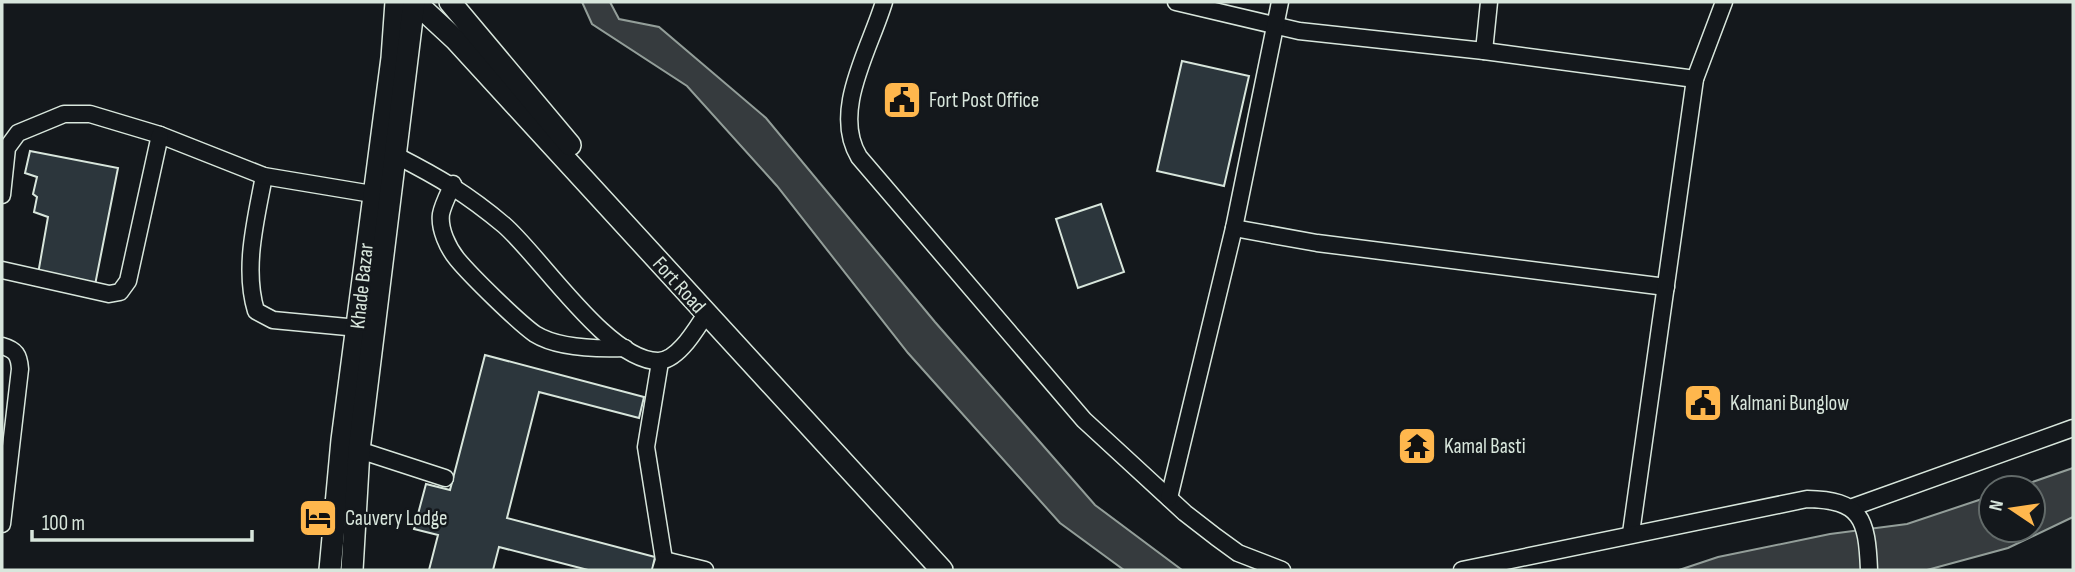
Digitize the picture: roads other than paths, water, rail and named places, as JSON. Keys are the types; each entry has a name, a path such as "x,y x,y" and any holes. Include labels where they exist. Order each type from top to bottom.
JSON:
{"main road":[{"name":"Khade Bazar","path":"330,570 342,440 358,328 372,194 392,58 396,2"},
{"path":"352,570 359,450 415,2"},
{"name":"Fort Road","path":"415,2 455,39 957,570"},
{"name":"Fort Road","path":"450,2 709,310 942,570"}],"street":[{"path":"884,2 852,97 847,121 849,141 875,179 1084,421 1169,498 1238,553 1282,570"},
{"path":"1176,2 1299,31 1484,51 1695,79"},
{"path":"1169,498 1234,228 1280,2"},
{"path":"1484,51 1489,2"},
{"path":"1631,533 1695,79 1724,2"},
{"path":"2,195 7,148 18,133 64,114 90,114 160,135 264,176 372,194"},
{"path":"2,270 109,294 120,292 128,281 160,135"},
{"path":"397,156 453,184 507,228 584,315 625,348 647,360 660,362"},
{"path":"264,176 252,251 251,279 256,311 273,320 358,328"},
{"path":"453,184 441,215 448,245 457,260 536,334 555,341 602,349 625,348"},
{"path":"1234,228 1317,243 1666,287"},
{"path":"705,570 663,565 646,447 660,362 688,339 709,310"},
{"path":"2,346 13,350 19,357 20,369 2,524"},
{"path":"1853,507 2073,428"},
{"path":"359,450 445,478"},
{"path":"1462,570 1631,533 1807,499 1834,499 1853,507 1861,520 1869,570"}],"place":[{"name":"Fort Post Office","path":"902,100"},
{"name":"Kalmani Bunglow","path":"1703,403"},
{"name":"Kamal Basti","path":"1417,446"},
{"name":"Cauvery Lodge","path":"318,518"}]}
